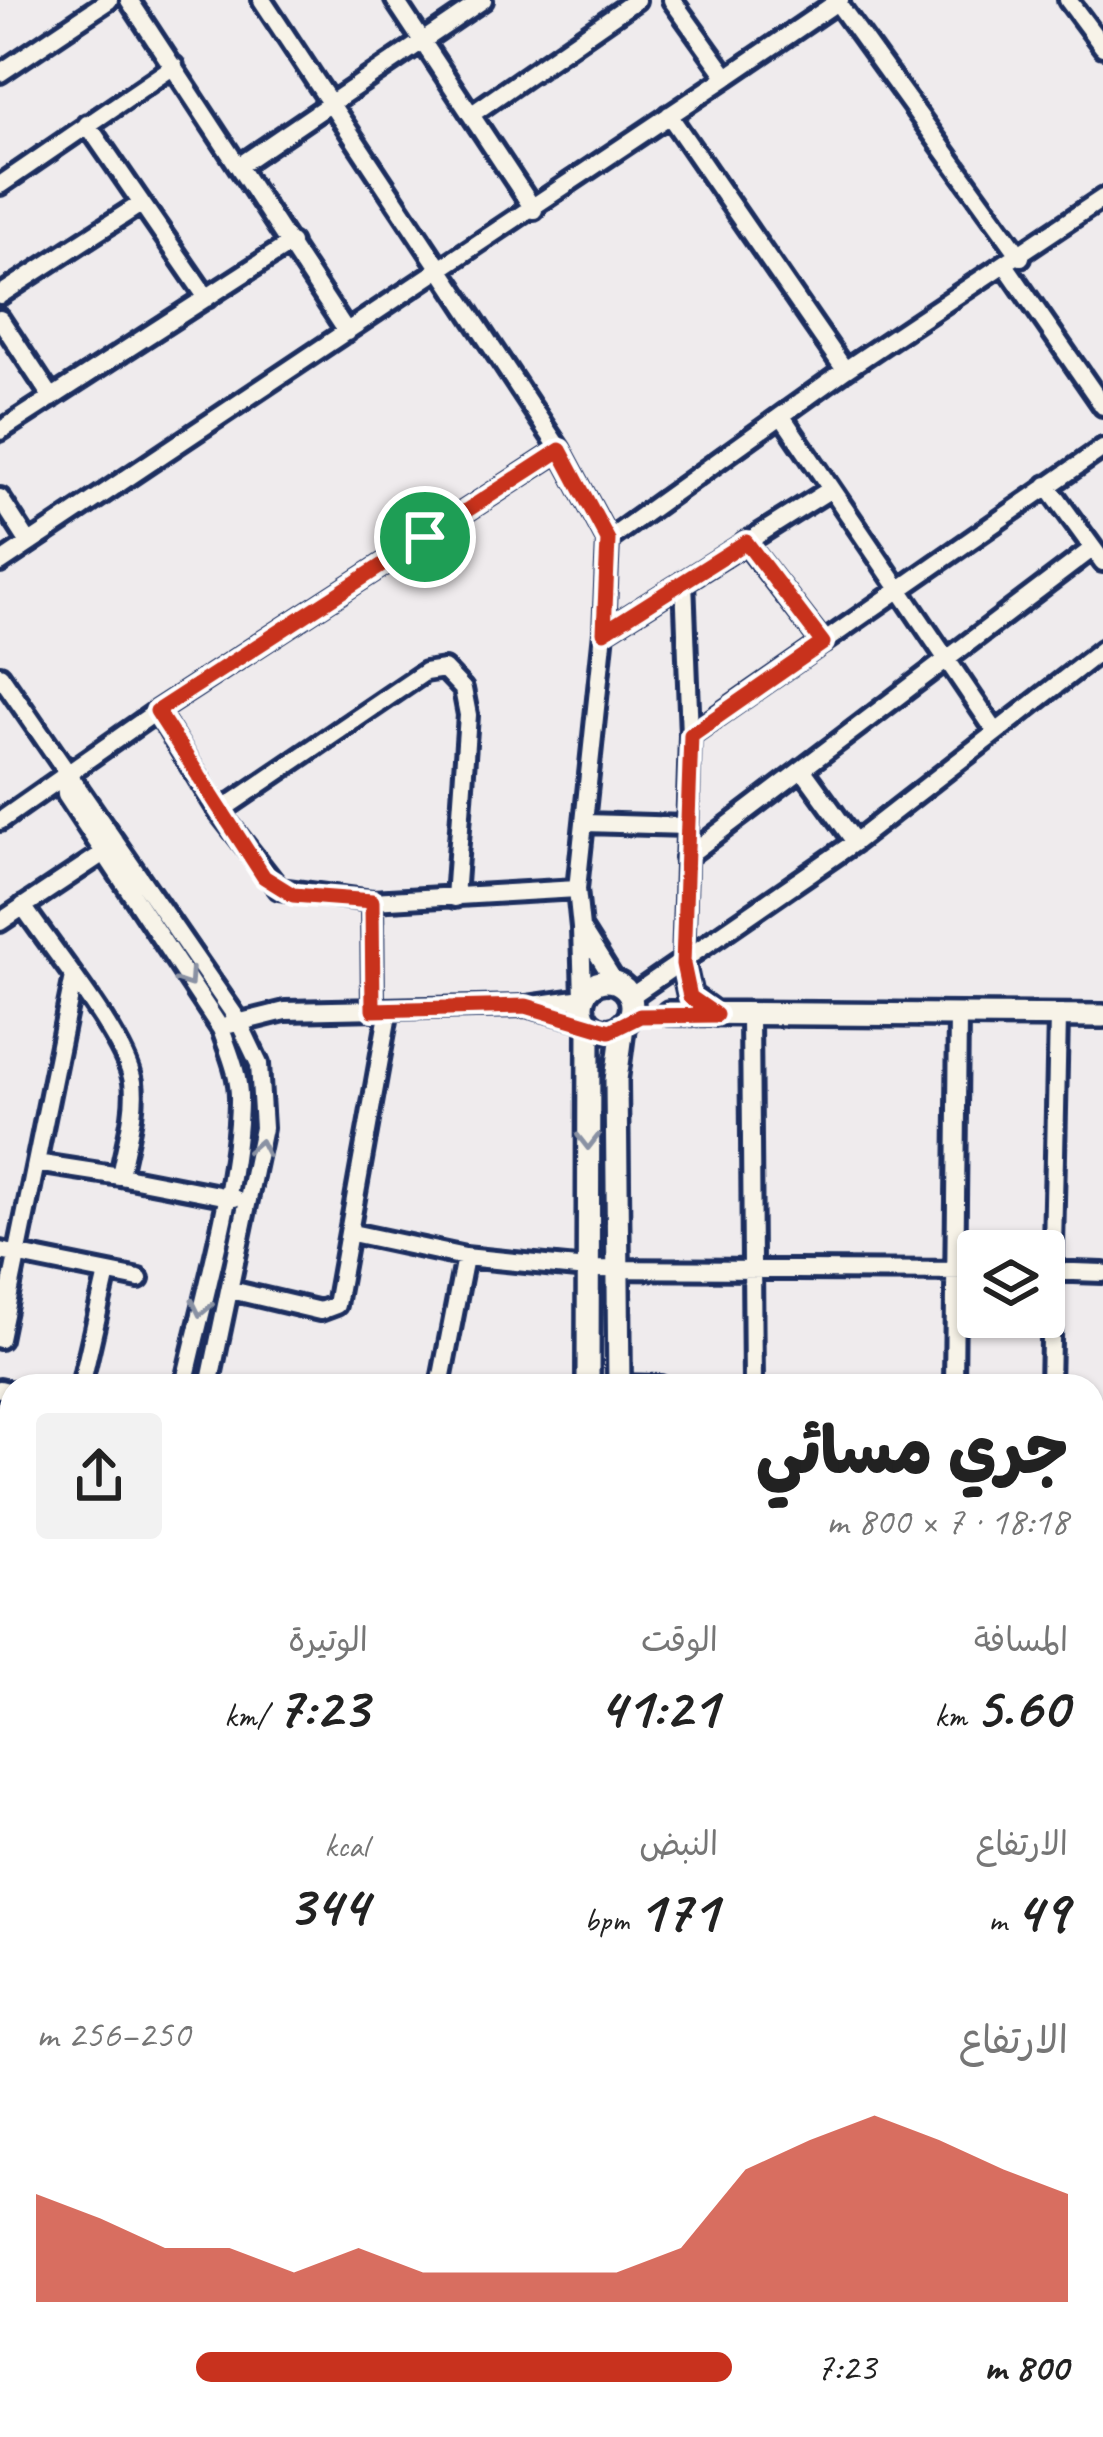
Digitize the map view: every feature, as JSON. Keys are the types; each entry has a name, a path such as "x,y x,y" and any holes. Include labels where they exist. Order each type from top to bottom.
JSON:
{"street":[{"path":"0,73 110,0"},
{"path":"128,0 347,332"},
{"path":"262,0 560,450 608,540 604,632 578,889 588,1023 588,1374"},
{"path":"395,0 534,210"},
{"path":"240,166 483,0"},
{"path":"472,114 636,0"},
{"path":"672,0 727,77"},
{"path":"1068,0 1103,47"},
{"path":"0,563 534,210 838,1 1013,261 1103,406"},
{"path":"0,185 174,66"},
{"path":"669,115 845,370"},
{"path":"87,124 207,298"},
{"path":"608,540 845,370 1103,198"},
{"path":"0,295 140,205"},
{"path":"0,431 291,243"},
{"path":"0,319 52,398"},
{"path":"783,418 996,732"},
{"path":"691,735 1103,448"},
{"path":"0,821 157,711 560,450"},
{"path":"685,858 946,659 1098,555 1047,485"},
{"path":"604,632 831,489"},
{"path":"0,498 29,543"},
{"path":"746,542 823,643"},
{"path":"684,581 691,735 683,964 690,997 716,1015"},
{"path":"526,1006 602,1031 625,1005 855,842 1103,649"},
{"path":"219,812 425,672 444,670 463,689 468,715 454,898"},
{"path":"0,675 110,848 260,1064 265,1095 212,1374"},
{"path":"157,711 219,812 264,877 279,889 372,901 578,889"},
{"path":"802,769 855,842"},
{"path":"584,823 686,826"},
{"path":"0,922 110,848"},
{"path":"231,1290 331,1309 352,1233 381,1010 372,901"},
{"path":"22,906 131,1074 134,1089 120,1176"},
{"path":"581,928 625,1005 616,1080 619,1374"},
{"path":"0,1339 9,1253 36,1163 73,981"},
{"path":"229,1024 285,1011 526,1006 583,998 598,983 625,1005 669,1013 1103,1016"},
{"path":"750,1015 753,1374"},
{"path":"954,1374 958,1016"},
{"path":"1049,1230 1058,1017"},
{"path":"187,1374 239,1102 229,1024"},
{"path":"36,1163 248,1201"},
{"path":"352,1233 465,1257 587,1269 955,1270"},
{"path":"9,1253 139,1279"},
{"path":"442,1374 465,1257"},
{"path":"1065,1272 1103,1273"},
{"path":"84,1374 107,1273"},
{"path":"1049,1338 1050,1374"}],"route":[{"path":"560,450 608,540 604,632 746,542 823,643 691,735 683,964 690,997 701,1009 716,1015 640,1016 617,1030 602,1031 587,1022 526,1006 373,1010 372,901 293,895 264,877 157,711 425,537 560,450"}]}
